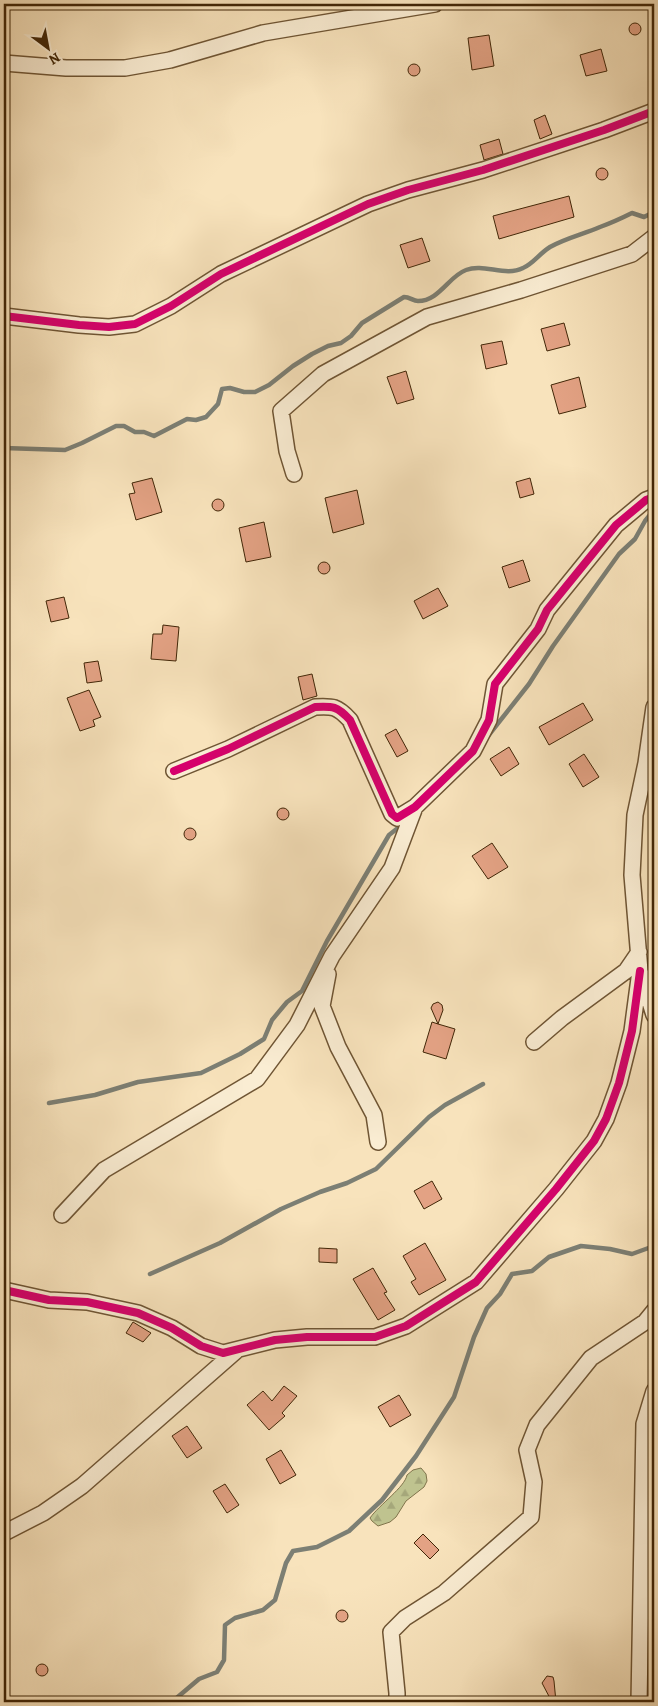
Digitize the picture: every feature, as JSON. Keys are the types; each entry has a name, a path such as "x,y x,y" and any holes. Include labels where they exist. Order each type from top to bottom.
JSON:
{"street":[{"path":"4,62 66,68 125,68 170,60 263,33 435,4"},
{"path":"4,316 79,326 109,327 135,324 171,306 221,274 368,204 408,190 483,170 604,130 654,111"},
{"path":"294,474 287,451 281,411 323,374 427,317 521,290 632,254 654,237"},
{"path":"174,771 315,707 329,706 340,709 350,720 392,814 397,818 415,807 472,751 489,720 495,684 538,629 547,610 616,525 646,500 654,497"},
{"path":"4,1290 49,1300 87,1302 138,1313 172,1328 201,1346 223,1353 274,1340 307,1337 376,1337 406,1326 476,1282 594,1141 606,1119 619,1083 632,1031 640,971 632,875 635,815 646,763 654,707"},
{"path":"62,1215 104,1170 257,1079 297,1025 332,956 392,868 415,807"},
{"path":"534,1042 562,1018 626,971 639,952"},
{"path":"332,956 322,1006 338,1046 374,1114 378,1142"},
{"path":"640,971 654,1015"},
{"path":"397,1702 398,1693 391,1632 405,1618 444,1593 531,1517 534,1482 527,1450 537,1425 591,1358 646,1322 654,1311"},
{"path":"4,1533 43,1513 82,1486 238,1350"},
{"path":"639,1702 644,1424 654,1391"}],"green space":[{"path":"421,1468 426,1474 427,1481 424,1487 406,1501 396,1517 390,1522 378,1526 370,1518 402,1485 407,1475 413,1470"}],"building":[{"path":"633,23 637,23 641,29 637,35 633,35 629,31 629,27"},
{"path":"489,35 494,66 472,70 468,38"},
{"path":"601,49 607,71 586,76 580,55"},
{"path":"412,64 416,64 420,70 416,76 412,76 408,72 408,68"},
{"path":"545,115 552,134 540,139 534,120"},
{"path":"499,139 503,154 484,160 480,145"},
{"path":"600,168 604,168 608,174 604,180 600,180 596,176 596,172"},
{"path":"569,196 574,217 499,239 493,216"},
{"path":"422,238 430,261 408,268 400,245"},
{"path":"564,323 570,345 547,351 541,329"},
{"path":"502,341 507,364 486,369 481,345"},
{"path":"406,371 414,399 397,404 387,377"},
{"path":"579,377 586,407 559,414 551,385"},
{"path":"152,478 162,512 136,520 129,494 135,493 132,483"},
{"path":"530,478 534,494 520,498 516,482"},
{"path":"357,490 364,524 333,533 325,498"},
{"path":"216,499 220,499 224,505 220,511 216,511 212,507 212,503"},
{"path":"264,522 271,557 246,562 239,528"},
{"path":"523,560 530,581 509,588 502,567"},
{"path":"322,562 326,562 330,568 326,574 322,574 318,570 318,566"},
{"path":"438,588 448,606 423,619 414,601"},
{"path":"64,597 69,618 51,622 46,601"},
{"path":"163,625 179,627 176,661 151,659 153,634 162,634"},
{"path":"98,661 102,681 87,683 84,663"},
{"path":"312,674 317,696 303,700 298,677"},
{"path":"89,690 101,717 93,720 95,726 80,731 67,698"},
{"path":"583,703 593,720 549,745 539,727"},
{"path":"396,729 408,751 397,757 385,735"},
{"path":"509,747 519,764 501,776 490,759"},
{"path":"584,754 599,777 583,787 569,764"},
{"path":"281,808 285,808 289,814 285,820 281,820 277,816 277,812"},
{"path":"188,828 192,828 196,834 192,840 188,840 184,836 184,832"},
{"path":"492,843 508,867 488,879 472,856"},
{"path":"438,1002 442,1005 443,1010 438,1024 431,1008 433,1004"},
{"path":"432,1022 455,1029 446,1059 423,1052"},
{"path":"432,1181 442,1199 424,1209 414,1191"},
{"path":"425,1243 446,1280 419,1295 411,1282 416,1279 403,1256"},
{"path":"319,1248 337,1249 337,1263 319,1262"},
{"path":"373,1268 387,1292 384,1293 395,1310 378,1320 353,1279"},
{"path":"133,1322 151,1333 143,1342 126,1333"},
{"path":"284,1386 297,1396 282,1413 285,1416 269,1430 247,1405 263,1391 272,1401"},
{"path":"399,1395 411,1415 390,1427 378,1407"},
{"path":"187,1426 202,1448 187,1458 172,1436"},
{"path":"281,1450 296,1475 280,1484 266,1459"},
{"path":"225,1484 239,1505 227,1513 213,1491"},
{"path":"423,1534 439,1550 430,1559 414,1543"},
{"path":"340,1610 344,1610 348,1616 344,1622 340,1622 336,1618 336,1614"},
{"path":"40,1664 44,1664 48,1670 44,1676 40,1676 36,1672 36,1668"},
{"path":"547,1676 553,1677 556,1702 552,1702 542,1683"}],"waterway":[{"path":"4,448 65,450 116,426 124,426 135,432 144,432 154,436 187,419 196,420 206,417 218,404 222,389 230,388 244,392 255,392 269,385 312,354 328,346 341,343 351,336 362,323 404,297 416,301 425,300 438,293 454,277 473,268 502,271 516,270 527,266 546,249 562,241 632,213 644,217 654,212"},
{"path":"488,736 529,684 553,646 619,554 635,539 654,510"},
{"path":"49,1103 95,1095 138,1082 201,1073 240,1054 264,1039 272,1020 287,1002 302,991 327,941 389,835 403,824"},
{"path":"150,1274 220,1243 281,1209 320,1192 347,1183 376,1169 429,1117 445,1105 483,1084"},
{"path":"157,1702 173,1701 199,1679 217,1672 224,1660 225,1625 235,1618 263,1610 275,1600 286,1563 293,1551 317,1547 349,1531 382,1500 416,1456 454,1397 474,1337 487,1308 500,1294 512,1274 532,1271 549,1257 581,1246 610,1249 632,1254 654,1246"}],"cycle path":[{"path":"4,316 109,327 135,324 171,306 221,274 368,204 408,190 483,170 604,130 654,111"},
{"path":"174,771 228,749 315,707 331,707 338,709 350,720 392,814 397,818 415,807 473,751 489,720 495,684 538,629 547,610 616,525 646,500 654,497"},
{"path":"4,1290 49,1300 87,1302 138,1313 172,1328 201,1346 223,1353 275,1340 307,1337 375,1337 406,1326 476,1282 556,1189 594,1141 606,1119 619,1083 632,1031 640,971"}]}
